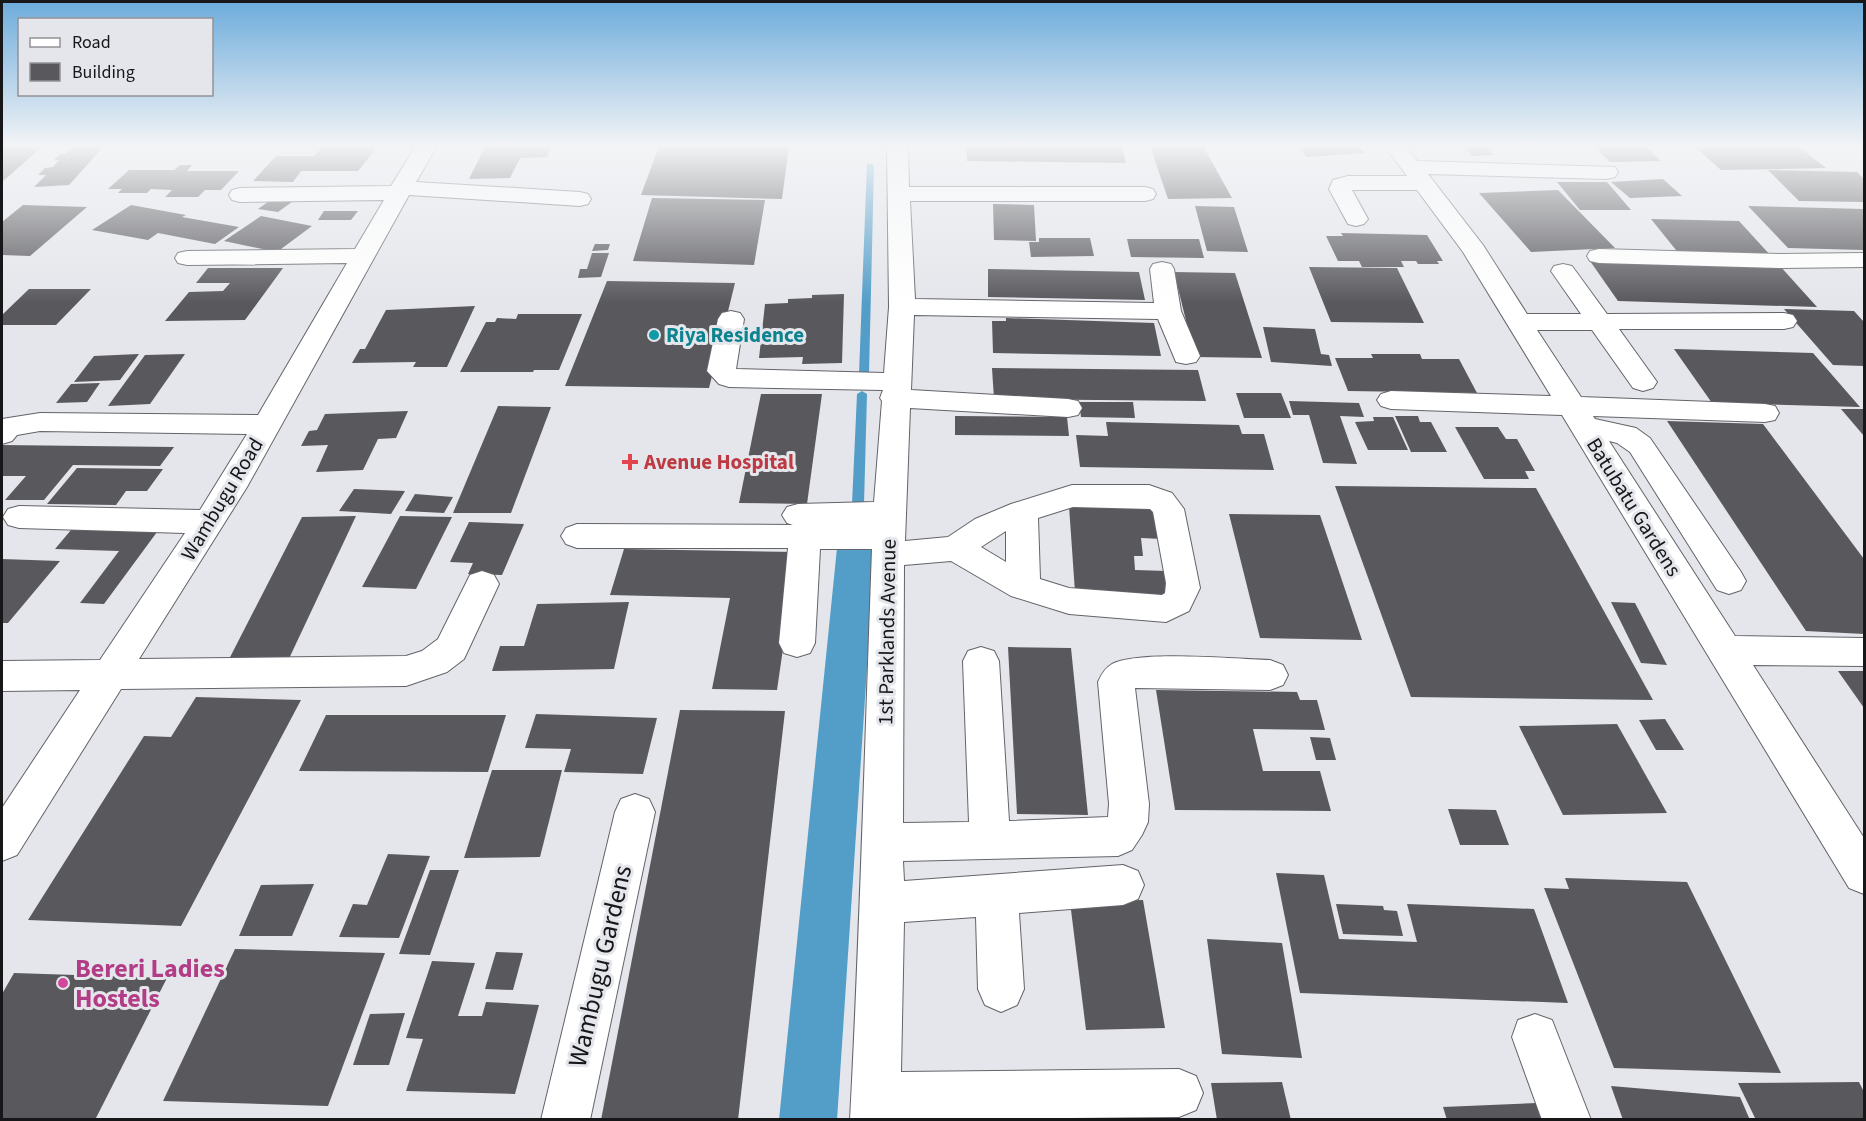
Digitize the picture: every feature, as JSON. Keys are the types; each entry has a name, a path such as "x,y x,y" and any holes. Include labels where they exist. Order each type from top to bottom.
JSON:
{"street":[{"name":"Wambugu Road","path":"2,842 232,487 396,198"},
{"path":"565,198 580,199"},
{"name":"1st Parklands Avenue","path":"875,1108 883,903 882,843 889,535 895,390 902,307 899,198"},
{"path":"1346,198 1356,219"},
{"name":"Batubatu Gardens","path":"1435,198 1474,250 1864,874"},
{"path":"188,258 362,256"},
{"path":"1599,256 1864,260"},
{"path":"1162,269 1168,311 1186,356"},
{"path":"1563,271 1643,382"},
{"path":"902,307 1168,311"},
{"path":"731,319 721,371 729,378 895,390 1068,408"},
{"path":"1519,322 1784,321"},
{"path":"1391,400 1577,417 1765,413"},
{"path":"1577,417 1626,435 1640,445 1730,580"},
{"path":"2,434 8,428 40,422 267,424"},
{"path":"735,516 889,535 956,548 1023,587 1069,601 1166,609 1176,605 1183,595 1183,583 1168,509 1161,501 1149,496 1072,496 1022,512 986,527 956,548"},
{"path":"1022,512 1023,587"},
{"path":"19,517 208,522"},
{"path":"577,536 889,535"},
{"path":"797,644 805,537"},
{"path":"2,676 406,671 434,662 452,649 482,584"},
{"path":"1725,650 1864,652"},
{"path":"981,661 990,841"},
{"path":"882,843 1118,837 1128,822 1129,804 1116,682 1125,675 1140,672 1270,675"},
{"name":"Wambugu Gardens","path":"565,1119 635,812"},
{"path":"883,903 1123,885"},
{"path":"996,895 1002,989"},
{"path":"1535,1037 1567,1119"},
{"path":"875,1108 1179,1094"}],"building":[{"path":"652,198 765,200 754,265 633,261"},
{"path":"1484,198 1566,198 1615,248 1531,252"},
{"path":"1570,198 1621,198 1631,210 1580,210"},
{"path":"1796,198 1864,198 1864,202 1799,201"},
{"path":"272,199 292,202 278,212 258,209"},
{"path":"993,204 1034,205 1036,241 994,240"},
{"path":"23,205 87,207 30,256 2,255 2,222"},
{"path":"131,205 239,227 215,244 158,233 148,240 92,230"},
{"path":"1195,206 1234,207 1248,252 1207,251"},
{"path":"1748,206 1864,209 1864,250 1788,248"},
{"path":"324,211 358,211 351,220 318,220"},
{"path":"261,216 312,226 277,252 224,241"},
{"path":"1651,219 1739,221 1772,257 1680,255"},
{"path":"1341,233 1427,235 1443,261 1437,261 1439,264 1418,264 1416,261 1401,261 1404,267 1362,267 1359,261 1338,261 1326,236 1343,236"},
{"path":"1039,238 1090,238 1094,256 1031,257 1029,242 1039,242"},
{"path":"1127,239 1199,239 1204,258 1131,257"},
{"path":"595,244 610,244 608,250 592,251"},
{"path":"592,253 609,253 601,277 578,278 580,269 587,269"},
{"path":"1590,261 1780,266 1817,307 1618,301"},
{"path":"1309,267 1397,268 1424,323 1331,322"},
{"path":"208,268 283,268 245,320 165,321 189,292 223,291 230,283 196,283"},
{"path":"988,269 1139,272 1145,300 988,297"},
{"path":"1174,272 1235,273 1262,358 1195,357"},
{"name":"Riya Residence","path":"607,281 735,283 709,388 565,386"},
{"path":"29,289 91,289 56,325 2,325 2,315"},
{"path":"844,294 842,363 802,364 803,357 759,358 765,304 788,303 788,299 812,298 812,295"},
{"path":"475,306 447,367 413,367 416,362 352,363 360,349 365,349 386,310"},
{"path":"1784,309 1854,311 1864,322 1864,366 1833,365"},
{"path":"518,314 582,314 559,370 460,372 486,322 495,322 497,318 516,319"},
{"path":"1006,318 1154,323 1161,356 993,353 992,321 1006,321"},
{"path":"1263,327 1315,329 1321,354 1329,355 1332,366 1271,362"},
{"path":"1674,349 1813,353 1860,407 1712,403"},
{"path":"139,354 120,380 74,382 94,356"},
{"path":"185,354 150,404 108,406 145,355"},
{"path":"1371,354 1420,354 1422,359 1459,359 1477,393 1348,391 1335,358 1373,358"},
{"path":"992,368 1198,370 1206,401 994,399"},
{"path":"100,383 87,402 56,403 71,384"},
{"path":"1236,393 1281,393 1291,418 1244,418"},
{"path":"761,394 822,394 807,504 739,503"},
{"path":"1289,401 1359,403 1364,417 1340,416 1357,464 1323,463 1309,415 1293,415"},
{"path":"1079,402 1133,402 1135,418 1081,417"},
{"path":"498,406 551,407 511,513 453,513"},
{"path":"1841,409 1864,409 1864,436"},
{"path":"408,411 396,438 378,439 363,470 316,472 328,445 301,446 309,431 317,430 325,414"},
{"path":"955,416 1067,417 1069,436 955,435"},
{"path":"1395,416 1418,416 1420,422 1431,422 1447,452 1411,452"},
{"path":"1373,417 1393,417 1408,450 1368,450 1355,422 1374,421"},
{"path":"1667,421 1763,424 1864,559 1864,634 1806,631"},
{"path":"1106,422 1239,425 1242,434 1264,434 1274,470 1080,467 1076,435 1108,436"},
{"path":"1455,427 1498,427 1506,439 1517,439 1535,471 1525,471 1529,479 1484,479"},
{"path":"2,445 174,447 160,466 73,465 44,500 5,500 26,476 2,476"},
{"path":"77,468 163,469 147,491 126,491 116,505 47,504"},
{"path":"1335,486 1536,488 1653,700 1411,697"},
{"path":"354,489 405,491 391,514 339,511"},
{"path":"415,494 453,497 444,513 405,511"},
{"path":"1069,506 1158,508 1162,539 1141,538 1143,556 1134,556 1135,570 1167,571 1171,596 1075,592"},
{"path":"1229,514 1320,515 1362,640 1260,638"},
{"path":"356,516 286,665 225,667 302,517"},
{"path":"400,516 452,517 416,589 362,587"},
{"path":"469,522 524,524 502,575 468,574 473,563 450,562"},
{"path":"71,530 157,532 104,604 80,603 119,551 55,549"},
{"path":"624,549 797,552 777,690 712,689 730,598 610,595"},
{"path":"2,559 60,561 8,623 2,623"},
{"path":"629,602 614,669 492,671 500,646 524,646 537,604"},
{"path":"1611,602 1635,603 1667,665 1641,663"},
{"path":"1008,647 1071,648 1088,815 1017,814"},
{"path":"1838,671 1864,671 1864,708"},
{"path":"1156,690 1297,692 1300,700 1317,700 1325,730 1253,729 1263,771 1320,771 1331,811 1175,810"},
{"path":"196,697 301,700 181,926 28,920 144,736 171,737"},
{"path":"680,710 785,711 738,1120 601,1120"},
{"path":"536,714 657,718 643,774 564,772 571,749 525,748"},
{"path":"326,715 506,715 488,772 299,771"},
{"path":"1665,719 1684,750 1656,750 1639,720"},
{"path":"1617,724 1667,813 1563,815 1519,726"},
{"path":"1310,737 1330,738 1336,760 1316,760"},
{"path":"492,770 562,770 540,857 464,858"},
{"path":"1448,809 1496,810 1509,845 1460,845"},
{"path":"388,854 430,856 399,938 339,937 353,904 367,905"},
{"path":"430,870 459,870 430,955 399,954"},
{"path":"1276,873 1324,875 1339,939 1417,942 1407,904 1534,909 1568,1003 1300,993"},
{"path":"1565,878 1687,882 1781,1073 1614,1068 1544,888 1569,889"},
{"path":"314,884 292,936 239,936 261,885"},
{"path":"1143,900 1165,1028 1086,1030 1070,902"},
{"path":"1336,904 1383,906 1384,910 1397,911 1403,936 1343,934"},
{"path":"1207,939 1282,943 1302,1058 1222,1054"},
{"path":"235,949 385,953 328,1106 163,1101"},
{"path":"496,952 523,953 513,990 485,989"},
{"path":"432,961 475,963 458,1016 482,1016 486,1002 539,1005 515,1094 406,1091 423,1039 406,1038"},
{"path":"14,973 167,978 95,1120 2,1120 2,994"},
{"path":"405,1013 389,1065 353,1065 370,1014"},
{"path":"1282,1082 1291,1120 1217,1120 1211,1083"},
{"path":"1859,1082 1864,1092 1864,1120 1756,1120 1738,1083"},
{"path":"1611,1086 1740,1097 1750,1120 1623,1120"},
{"path":"1537,1103 1543,1120 1447,1120 1443,1107"}],"waterway":[{"path":"864,374 869,198"},
{"path":"858,504 862,394"},
{"path":"808,1120 856,548"}],"place":[{"name":"Riya Residence","path":"654,335"},
{"name":"Avenue Hospital","path":"630,462"},
{"name":"Bereri Ladies Hostels","path":"63,983"}]}
